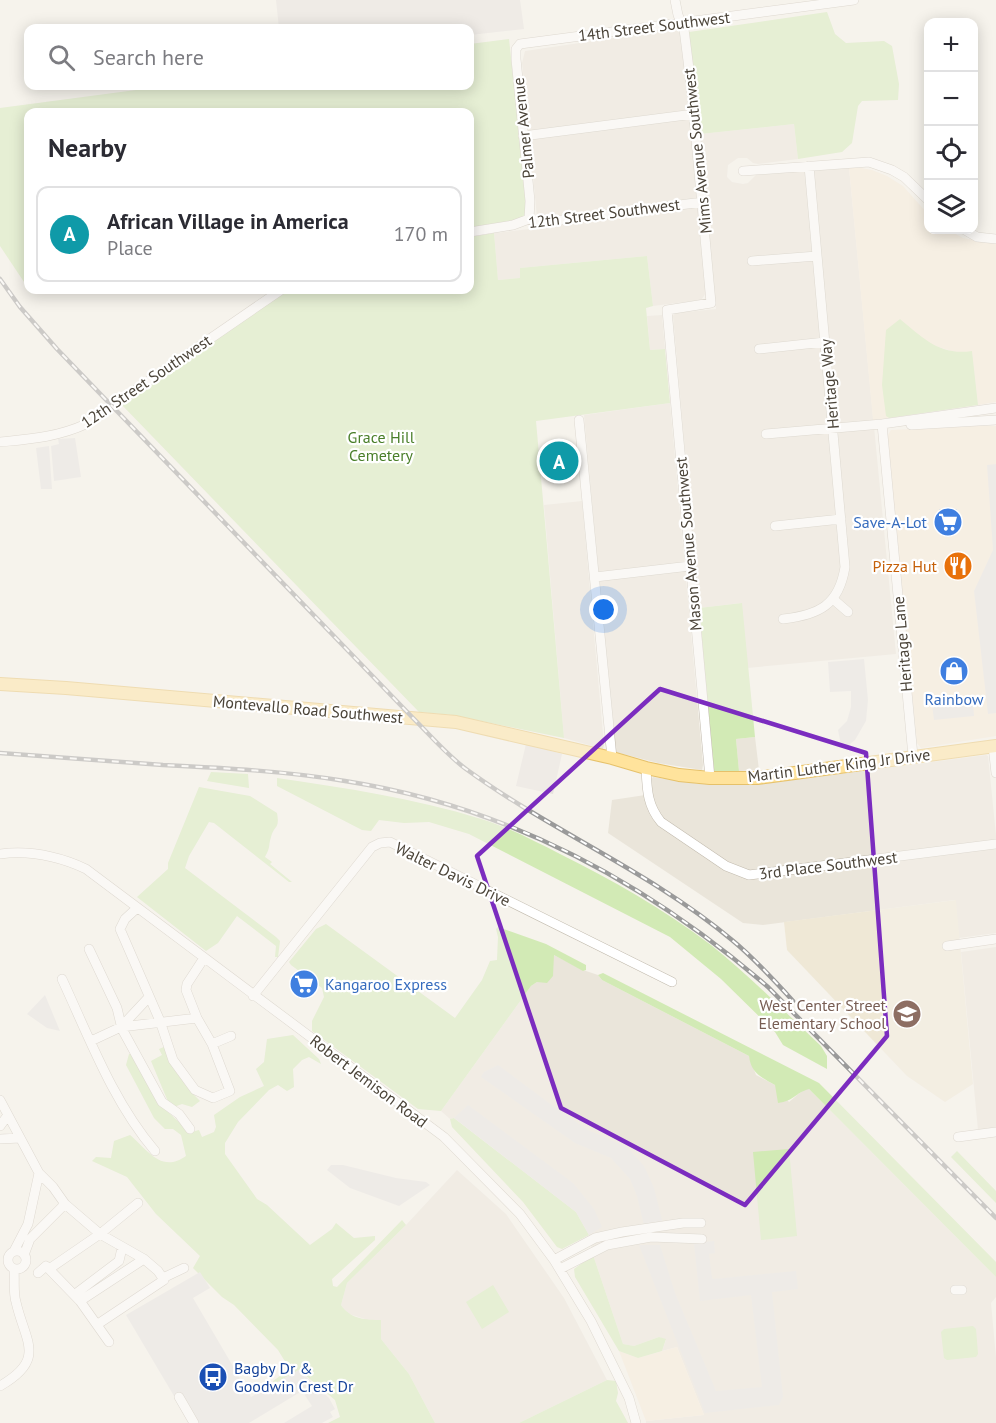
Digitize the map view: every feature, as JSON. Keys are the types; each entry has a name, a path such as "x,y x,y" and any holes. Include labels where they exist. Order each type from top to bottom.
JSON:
{"main road":[{"name":"Montevallo Road Southwest","path":"0,684 66,687 456,722 612,758"},
{"name":"Martin Luther King Jr Drive","path":"612,758 679,775 710,778 757,778 994,746"}],"street":[{"name":"Mims Avenue Southwest","path":"667,310 711,303 691,85 684,29 675,0"},
{"name":"14th Street Southwest","path":"525,42 681,24 855,0"},
{"name":"Palmer Avenue","path":"525,42 517,47 516,59 530,201 529,219"},
{"path":"523,136 693,114"},
{"path":"743,171 869,162 904,177 924,196"},
{"name":"Heritage Way","path":"809,166 845,567 843,582 833,599"},
{"name":"12th Street Southwest","path":"474,231 513,225 529,219 546,222 703,202"},
{"path":"972,234 977,237 996,239"},
{"path":"752,261 817,256"},
{"name":"12th Street Southwest","path":"0,442 67,433 86,424 120,398 275,294"},
{"name":"Mason Avenue Southwest","path":"667,310 710,778"},
{"path":"759,349 825,342"},
{"path":"766,434 882,424 996,408"},
{"path":"579,420 612,758"},
{"path":"882,424 906,425 996,420"},
{"name":"Heritage Lane","path":"882,424 913,756"},
{"path":"775,526 841,519"},
{"path":"595,577 690,566"},
{"path":"783,619 819,611 833,599 848,612"},
{"path":"994,746 996,773"},
{"name":"3rd Place Southwest","path":"646,768 648,802 661,822 726,866 749,875 996,844"},
{"name":"Walter Davis Drive","path":"253,996 372,846 390,842 672,982"},
{"name":"Robert Jemison Road","path":"0,854 42,853 86,868 253,996 444,1137 520,1214 554,1260 591,1321 629,1398 636,1423"},
{"path":"137,908 125,919 120,929 160,1021 173,1059 195,1090 213,1098 231,1091 186,990 187,984 204,958"},
{"path":"947,946 996,939"},
{"path":"89,949 117,1008 122,1028 162,1102 179,1114 190,1129"},
{"path":"62,979 106,1074 136,1129 155,1151"},
{"path":"122,1028 149,998"},
{"path":"91,1041 122,1028 160,1021 197,1018"},
{"path":"212,1044 231,1036"},
{"path":"0,1100 39,1173 65,1204 100,1234 122,1248 132,1250 144,1259 163,1278"},
{"path":"0,1126 8,1115"},
{"path":"957,1137 996,1132"},
{"path":"0,1139 20,1138"},
{"path":"0,1386 23,1369 30,1349 16,1301 14,1270 7,1261 28,1224 39,1173"},
{"path":"49,1269 100,1234 138,1203"},
{"path":"14,1270 25,1266 24,1254 30,1239 65,1204"},
{"path":"554,1260 595,1238 683,1223 702,1223"},
{"path":"560,1269 607,1245 651,1237 702,1239"},
{"path":"77,1298 119,1261 122,1248"},
{"path":"14,1251 24,1254"},
{"path":"77,1298 144,1259"},
{"path":"39,1273 46,1266 77,1298 109,1342"},
{"path":"98,1324 164,1280 163,1278 184,1268"},
{"path":"179,1397 194,1423"}],"highlighted area":[{"path":"660,689 866,753 887,1036 745,1205 561,1108 477,856"}],"shaded area":[{"path":"276,0 520,0 524,29 474,35 474,24 279,24"},
{"path":"675,29 680,33 687,82 706,292 704,296 701,300 653,306 647,256 520,268 520,278 498,280 494,233 538,228 522,63 525,51"},
{"path":"794,124 798,159 758,164 747,158 738,158 728,165 727,177 732,182 743,184 748,183 756,175 849,168 896,654 747,668 741,603 699,608 673,316 675,313 716,309 700,134"},
{"path":"849,168 872,170 903,186 924,210 924,234 956,234 963,238 996,244 996,402 978,405 972,352 958,353 929,344 899,319 889,418 873,420"},
{"path":"662,315 665,349 650,350 647,316"},
{"path":"670,403 702,770 658,763 615,752 584,415"},
{"path":"996,426 996,736 921,748 917,743 887,436 891,430"},
{"path":"75,438 81,477 54,481 51,446 59,444 58,439"},
{"path":"49,446 52,489 41,489 36,448"},
{"path":"996,464 996,713 988,714 974,591 993,550 987,465"},
{"path":"582,501 603,749 564,738 544,505"},
{"path":"864,659 868,700 866,721 855,740 845,748 841,745 838,730 847,721 851,707 851,691 830,692 828,662"},
{"path":"973,701 974,716 934,720 932,705"},
{"path":"755,737 759,770 739,771 736,739"},
{"path":"526,744 562,754 553,794 516,786"},
{"path":"988,756 996,835 996,933 959,938 955,900 763,925 743,923 608,833 612,800 652,794 651,780 653,777 699,784 754,785"},
{"name":"West Center Street Elementary School","path":"956,900 973,1084 945,1102 907,1076 787,950 784,922"},
{"path":"996,947 996,1127 978,1130 961,952"},
{"path":"554,955 598,975 602,980 749,1056 756,1075 775,1085 789,1102 808,1088 996,1277 996,1297 991,1303 996,1357 996,1423 646,1423 646,1421 704,1415 677,1347 662,1351 666,1340 659,1337 634,1346 623,1344 593,1255 589,1235 576,1212 455,1118 450,1119 441,1111 531,986 537,982 544,982"},
{"path":"45,995 60,1031 47,1028 27,1014"},
{"path":"498,1065 588,1130 627,1147 644,1166 654,1188 663,1224 644,1225 630,1179 611,1158 575,1143 481,1077 484,1072"},
{"path":"468,1105 573,1183 594,1209 602,1227 589,1235 576,1212 454,1118"},
{"path":"331,1165 343,1165 396,1178 426,1182 430,1185 399,1206 350,1188 327,1170"},
{"path":"457,1170 506,1214 564,1298 607,1380 519,1423 435,1423 409,1374 365,1319 346,1313 341,1305 347,1283 406,1225"},
{"path":"714,1241 715,1253 709,1254 714,1279 796,1271 798,1289 772,1292 783,1397 779,1405 705,1413 639,1245 660,1245 675,1293 716,1391 762,1387 751,1295 700,1301 694,1243"},
{"path":"200,1272 210,1288 193,1298 251,1397 299,1370 329,1398 335,1409 330,1412 333,1417 322,1423 284,1423 312,1406 302,1391 249,1423 190,1423 126,1315"},
{"path":"677,1347 704,1415 646,1421 619,1351 638,1358"}],"green space":[{"path":"827,12 835,34 846,43 884,41 892,46 899,84 898,100 862,101 858,106 852,143 842,152 798,159 794,124 700,134 689,32"},
{"path":"509,39 527,205 524,217 510,222 474,227 474,108 24,108 24,282 0,246 0,108 136,90 474,90 474,43"},
{"name":"Grace Hill Cemetery","path":"494,233 498,280 520,278 520,268 647,256 653,306 646,308 650,350 665,349 670,403 536,421 564,738 452,715 419,712 121,404 284,294 474,294 474,236"},
{"path":"900,319 924,339 941,348 950,351 972,351 978,405 889,418 886,416 882,385 886,330"},
{"path":"742,603 755,737 736,739 739,771 714,771 699,608"},
{"path":"211,772 248,774 249,788 207,781"},
{"path":"277,778 405,799 481,819 521,835 599,874 675,919 711,945 821,1046 827,1056 827,1069 783,1045 775,1032 721,979 670,937 469,834 429,822 404,823 379,820 371,831 362,830 277,786"},
{"path":"199,787 250,796 277,813 277,825 272,833 265,857 292,882 289,882 214,823 209,822 189,856 185,868 276,937 280,941 278,957 275,957 276,946 237,916 218,943 206,951 137,897 168,869 168,863"},
{"path":"326,924 455,1018 482,980 490,961 497,960 496,929 498,927 546,944 586,965 586,970 583,971 554,955 553,976 547,983 537,982 531,986 441,1111 418,1109 312,1031 312,1021 324,997 322,988 289,962 316,929"},
{"path":"603,973 819,1083 996,1262 996,1277 809,1089 788,1101 778,1103 775,1085 754,1071 749,1056 602,980 598,975"},
{"path":"293,1035 319,1059 321,1064 309,1057 302,1060 293,1069 294,1087 287,1091 278,1085 269,1090 238,1122 225,1143 225,1154 257,1199 267,1205 310,1245 332,1229 336,1223 354,1238 375,1236 375,1240 332,1279 333,1286 337,1287 402,1220 406,1225 347,1283 341,1305 354,1316 381,1320 381,1339 409,1374 435,1423 328,1423 340,1417 335,1400 299,1370 274,1384 273,1381 287,1371 286,1363 278,1350 234,1305 222,1297 193,1268 200,1256 156,1214 127,1177 92,1161 96,1157 111,1158 114,1141 130,1135 155,1158 162,1161 177,1161 186,1156 181,1135 173,1129 165,1129 154,1118 126,1065 129,1054 132,1054 164,1108 188,1133 199,1130 202,1137 214,1132 216,1127 214,1115 240,1097 264,1086 256,1069 264,1062 267,1039"},
{"path":"164,1047 179,1076 200,1101 192,1107 182,1104 174,1107 169,1104 151,1061 162,1055 159,1049"},
{"path":"454,1118 576,1212 589,1235 562,1249 557,1247 523,1202 452,1127 450,1119"},
{"path":"789,1149 797,1236 761,1240 753,1152"},
{"path":"957,1151 996,1191 996,1203 951,1157"},
{"path":"593,1255 623,1344 634,1346 659,1337 666,1339 662,1351 638,1358 619,1351 575,1277 574,1269"},
{"path":"493,1285 509,1312 482,1329 466,1302"},
{"path":"973,1326 976,1329 978,1354 976,1357 947,1360 944,1358 941,1332 944,1329"},
{"path":"607,1380 616,1381 618,1393 616,1401 628,1423 519,1423"}],"railway":[{"path":"0,279 20,307 57,349 452,758 532,812 635,872 701,916 748,954 793,1001"},
{"path":"0,753 254,770 345,781 404,793 462,809 517,829 571,854 623,882 673,914 768,987 996,1218"}],"place":[{"name":"African Village in America","path":"559,461"},
{"name":"Save-A-Lot","path":"948,522"},
{"name":"Pizza Hut","path":"958,566"},
{"name":"Rainbow","path":"954,671"},
{"name":"Kangaroo Express","path":"304,984"},
{"name":"West Center Street Elementary School","path":"907,1014"},
{"name":"Bagby Dr & Goodwin Crest Dr","path":"213,1377"}]}
